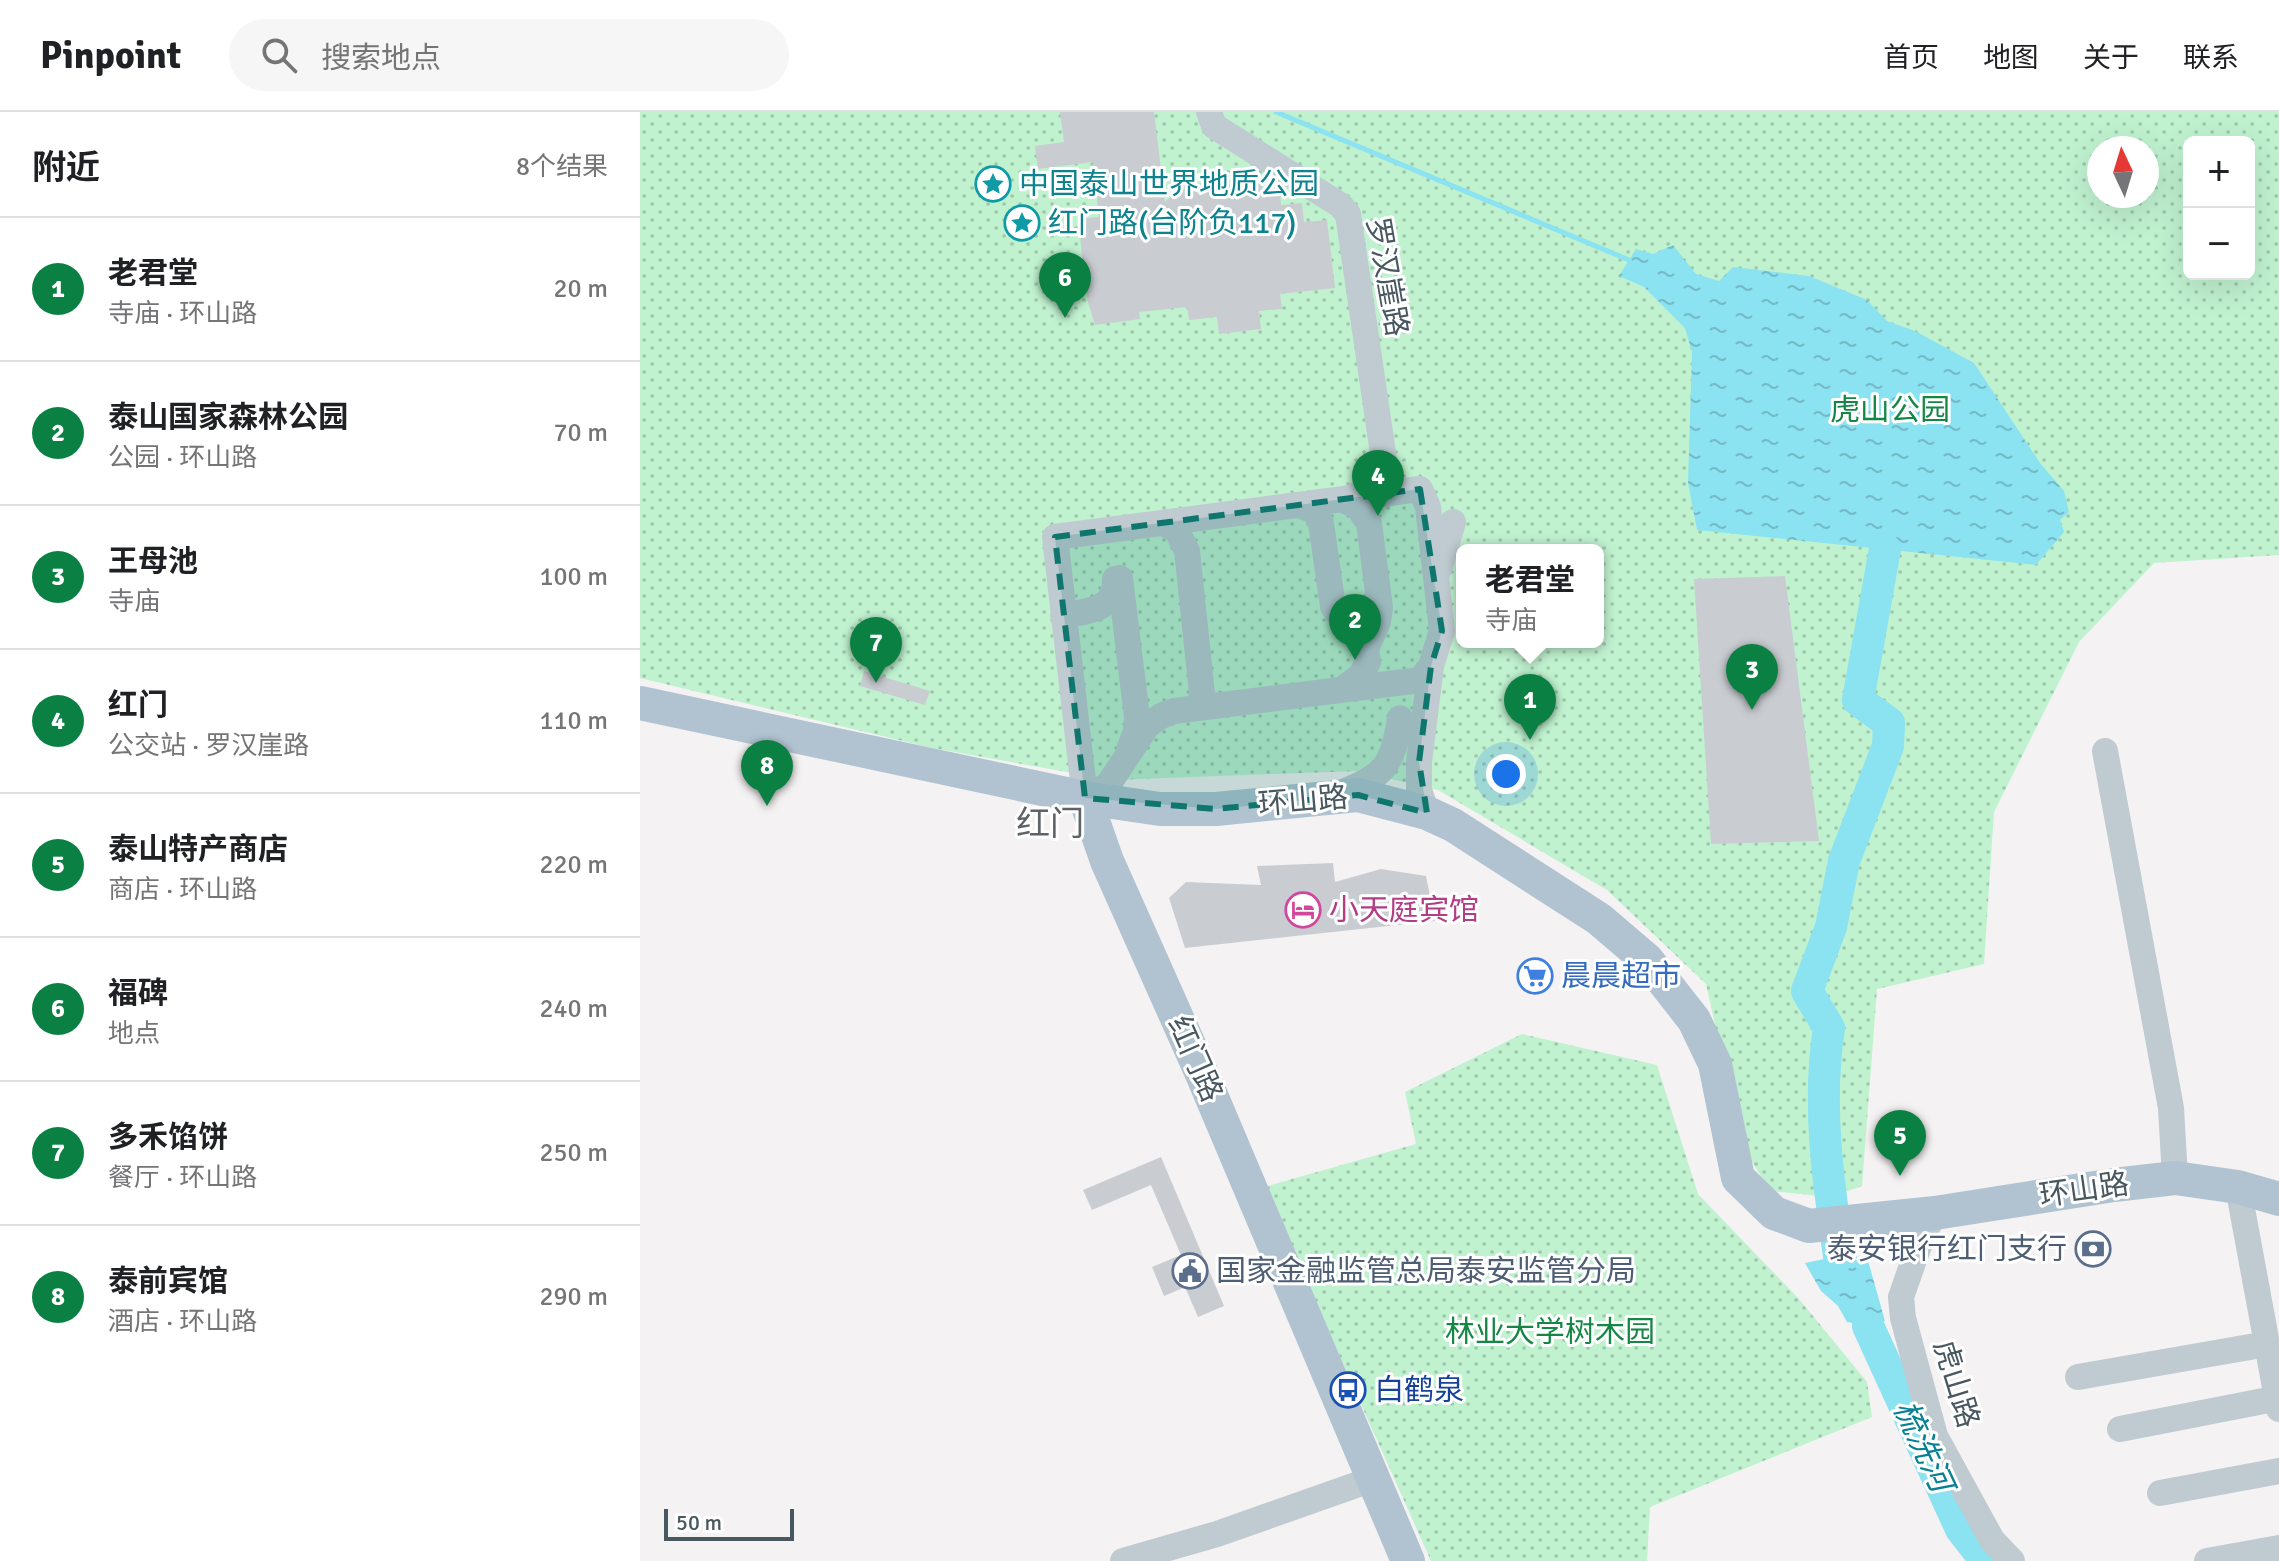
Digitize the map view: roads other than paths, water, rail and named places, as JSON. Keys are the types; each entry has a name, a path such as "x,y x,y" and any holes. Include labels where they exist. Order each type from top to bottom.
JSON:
{"main road":[{"name":"环山路","path":"640,703 1085,798 1160,809 1216,809 1358,795 1427,813 1453,825 1538,878 1599,919 1647,960 1694,1020 1715,1064 1738,1178 1774,1213 1809,1226 1935,1213 2175,1178 2238,1187 2279,1199"},
{"name":"红门路","path":"1085,798 1107,861 1209,1088 1408,1561"}],"street":[{"name":"罗汉崖路","path":"1209,112 1214,126 1340,205 1348,214 1384,460 1383,472 1372,489 1343,500"},
{"name":"罗汉崖路","path":"1223,112 1238,126 1355,201 1360,211 1396,447 1403,468 1420,489 1428,507 1437,585 1442,631 1431,666 1419,762 1419,790 1427,813"},
{"path":"1164,524 1420,489"},
{"path":"1343,500 1357,506 1369,523 1380,608 1378,622 1366,649"},
{"path":"1302,506 1314,511 1321,523 1333,607 1366,649 1368,662 1361,675 1344,688"},
{"path":"1437,585 1453,522"},
{"path":"1164,524 1176,529 1187,551 1202,693 1202,700 1195,707"},
{"name":"红门路","path":"1085,798 1055,537 1164,524"},
{"path":"1063,615 1099,609 1114,595 1118,578 1137,717 1136,731 1121,768 1108,785 1085,798"},
{"path":"1128,754 1147,726 1161,716 1195,707 1420,680 1431,666"},
{"path":"1331,797 1380,775 1390,760 1400,718"},
{"path":"2105,751 2171,1108 2175,1178"},
{"path":"2120,1429 2278,1402 2238,1187"},
{"name":"虎山路","path":"1935,1213 1922,1237 1901,1297 1903,1318 1935,1436 1992,1540 2012,1561"},
{"path":"2078,1377 2267,1344"},
{"path":"2160,1493 2279,1471"},
{"path":"1123,1561 1217,1534 1373,1479"},
{"path":"2207,1561 2279,1548"}],"water":[{"path":"1673,245 1696,274 1719,281 1733,267 1809,276 1867,300 1887,321 1915,331 1974,363 2040,463 2064,491 2069,512 2060,520 2064,532 2036,565 1697,530 1688,483 1692,352 1685,328 1644,287 1619,276 1636,249 1653,254"},
{"path":"1839,1256 1867,1257 1885,1321 1868,1326 1847,1322 1838,1306 1821,1291 1805,1263"}],"waterway":[{"path":"1276,112 1629,260"},
{"path":"1839,1256 1824,1114 1829,1028 1807,991 1831,927 1844,861 1888,746 1889,723 1858,700 1885,549"},
{"name":"梳洗河","path":"1868,1326 1961,1529 1986,1561"}],"place":[{"name":"中国泰山世界地质公园","path":"993,184"},
{"name":"红门路(台阶负117)","path":"1022,223"},
{"name":"福碑","path":"1065,318"},
{"name":"红门","path":"1378,516"},
{"name":"泰山国家森林公园","path":"1355,660"},
{"name":"多禾馅饼","path":"876,683"},
{"name":"王母池","path":"1752,710"},
{"name":"老君堂","path":"1530,740"},
{"name":"泰前宾馆","path":"767,806"},
{"name":"小天庭宾馆","path":"1303,910"},
{"name":"晨晨超市","path":"1535,976"},
{"name":"泰山特产商店","path":"1900,1176"},
{"name":"泰安银行红门支行","path":"2093,1249"},
{"name":"国家金融监管总局泰安监管分局","path":"1190,1271"},
{"name":"白鹤泉","path":"1348,1390"}],"district":[{"name":"红门","path":"1050,824"}],"park label":[{"name":"虎山公园","path":"1890,410"},
{"name":"林业大学树木园","path":"1550,1332"}]}
